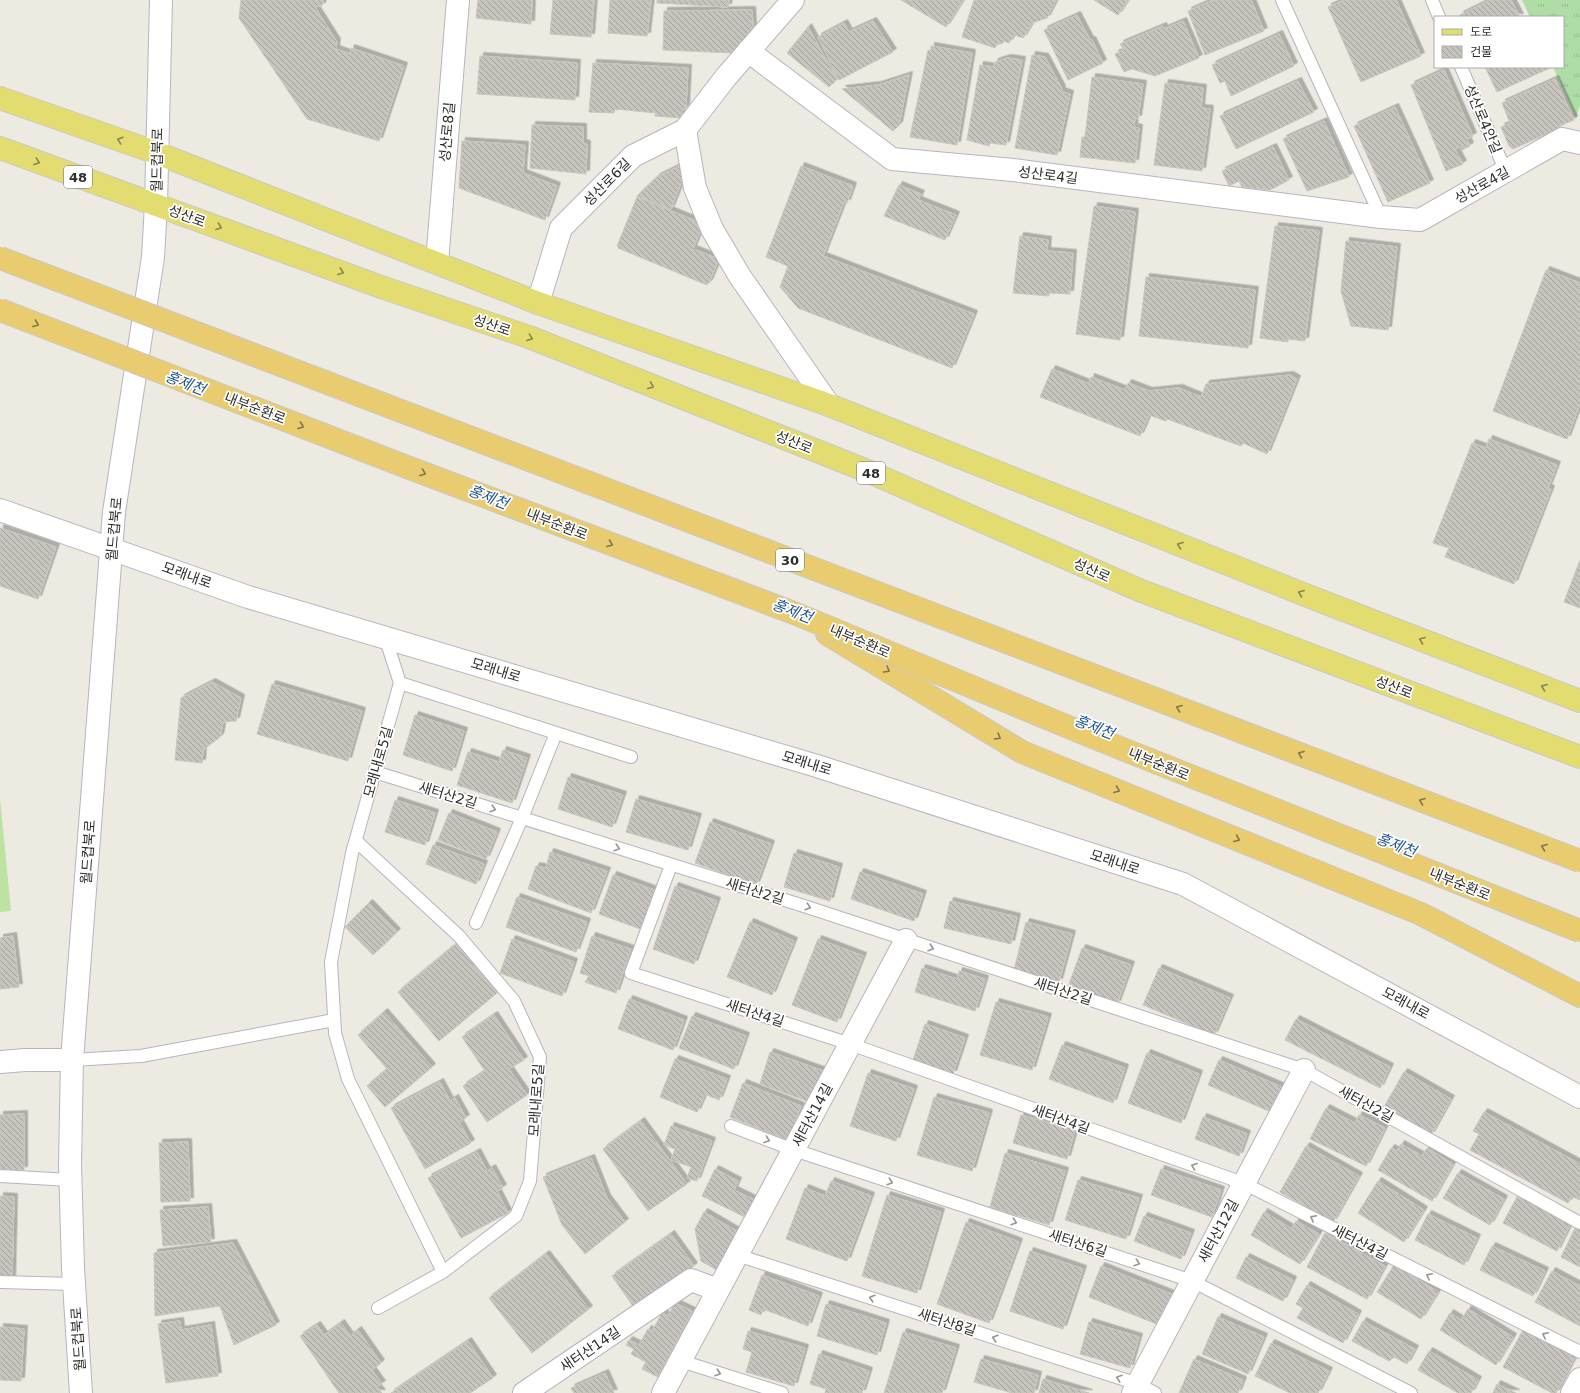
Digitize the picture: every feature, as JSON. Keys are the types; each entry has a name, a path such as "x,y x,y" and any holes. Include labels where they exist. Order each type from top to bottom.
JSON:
{"highway":[{"name":"30","path":"0,258 1580,861"},
{"name":"내부순환로","path":"0,310 414,470 794,613 1096,738 1580,932"},
{"path":"794,613 1022,752 1421,914 1580,996"}],"main road":[{"path":"0,98 157,153 538,303 829,405 1313,598 1580,701"},
{"name":"성산로","path":"0,148 384,288 528,337 865,470 1139,590 1580,757"}],"street":[{"name":"월드컵북로","path":"82,1393 74,1284 70,1180 72,1060 114,512 153,256 156,205 161,0"},
{"name":"성산로8길","path":"437,263 458,0"},
{"name":"성산로6길","path":"538,303 561,228 633,156 685,130 726,77 793,0"},
{"name":"성산로4길","path":"748,51 892,159 1013,170 1381,217 1420,220 1562,139 1580,143"},
{"path":"685,130 695,188 712,229 740,275 829,405"},
{"name":"모래내로","path":"0,510 112,548 248,597 817,766 1183,884 1580,1097"},
{"name":"새터산14길","path":"663,1393 906,940"},
{"path":"0,1062 25,1060 72,1060"},
{"name":"새터산12길","path":"1142,1390 1192,1281 1304,1070"},
{"name":"새터산14길","path":"524,1393 691,1280 718,1290"},
{"path":"1572,1393 1580,1379"}],"lane":[{"path":"1282,0 1381,217"},
{"path":"1432,0 1440,16"},
{"name":"성산로4안길","path":"1461,68 1506,172"},
{"path":"385,637 400,683 631,757"},
{"name":"모래내로5길","path":"400,683 352,852 331,962 334,1020 335,1033 348,1079 443,1272"},
{"path":"476,923 522,818 556,733"},
{"name":"새터산2길","path":"375,772 906,940 1304,1070 1580,1223"},
{"name":"모래내로5길","path":"356,841 459,936 514,1001 540,1057 530,1181 516,1216 443,1272 378,1308"},
{"name":"새터산4길","path":"671,865 630,973 850,1044 1243,1184 1580,1352"},
{"path":"72,1060 141,1056 334,1020"},
{"name":"새터산6길","path":"731,1126 794,1150 1192,1281 1411,1393"},
{"path":"0,1176 70,1180"},
{"name":"새터산8길","path":"738,1255 1142,1390"},
{"path":"0,1282 74,1284"},
{"path":"681,1361 782,1393"}],"green space":[{"path":"1522,0 1580,0 1580,105 1576,118 1553,68 1564,68 1564,16 1530,16"},
{"path":"0,798 11,911 0,912"}],"pier":[{"path":"0,229 148,278 1580,849 1580,950 1431,892 1426,903 663,605 667,596 0,344"}],"building":[{"path":"241,0 323,0 322,6 316,6 316,9 337,42 336,49 350,54 351,48 404,66 379,141 307,119 239,18"},
{"path":"478,0 532,0 531,24 476,18"},
{"path":"553,0 594,0 591,37 550,34"},
{"path":"610,0 651,0 647,36 608,33"},
{"path":"657,0 729,0 728,7 657,3"},
{"path":"901,0 963,0 946,27"},
{"path":"974,0 1056,0 1047,18 1032,23 1023,38 1014,35 1009,43 1004,41 1002,44 997,43 995,48 962,37"},
{"path":"1094,0 1128,0 1118,15"},
{"path":"1213,0 1251,0 1264,31 1205,55 1188,11"},
{"path":"1345,0 1396,0 1421,56 1361,82 1328,7"},
{"path":"1490,0 1511,0 1519,16 1460,16"},
{"path":"752,10 753,27 732,53 663,50 664,11"},
{"path":"1077,15 1090,40 1092,40 1103,63 1068,80 1044,30"},
{"path":"873,21 893,52 839,80 818,37 844,23 849,32"},
{"path":"1183,21 1199,58 1155,76 1132,69 1124,72 1115,54 1124,50 1120,44 1163,26 1164,29"},
{"path":"808,27 837,79 829,87 787,53"},
{"path":"1279,34 1294,66 1231,96 1225,81 1220,83 1212,65"},
{"path":"931,46 972,53 957,145 910,137 928,50 931,51"},
{"path":"1032,55 1045,57 1062,89 1061,91 1070,94 1057,155 1015,148"},
{"path":"480,56 577,63 575,100 477,94"},
{"path":"1007,58 1022,60 1006,145 990,143 989,146 967,140 980,65 993,67 995,62"},
{"path":"593,63 688,68 686,107 683,111 682,110 681,118 655,116 656,113 615,109 614,113 589,112"},
{"path":"1485,68 1550,68 1497,92"},
{"path":"1444,70 1473,136 1467,139 1470,146 1462,150 1461,147 1455,149 1463,164 1446,171 1411,85"},
{"path":"909,75 899,125 893,131 842,89 878,85"},
{"path":"1092,77 1143,84 1138,119 1135,118 1134,127 1139,128 1135,163 1080,157 1082,137 1085,137"},
{"path":"1555,79 1574,120 1559,126 1560,128 1513,149 1509,146 1501,127 1510,123 1502,103"},
{"path":"1298,81 1314,112 1236,149 1220,116"},
{"path":"1165,83 1203,88 1201,108 1210,109 1202,171 1154,165"},
{"path":"1395,107 1430,183 1388,202 1354,126"},
{"path":"1324,121 1349,177 1307,191 1283,139"},
{"path":"532,125 583,127 583,143 587,144 586,174 530,168"},
{"path":"462,141 525,145 523,173 557,186 545,220 459,188"},
{"path":"1273,147 1289,180 1270,190 1242,187 1239,181 1229,186 1222,171"},
{"path":"679,166 684,176 671,209 637,196 657,177"},
{"path":"801,166 853,186 847,203 844,202 823,256 974,314 952,368 798,308 780,287 788,266 766,257"},
{"path":"899,185 921,194 918,200 956,215 945,240 884,216"},
{"path":"637,197 703,224 693,249 719,259 707,285 618,248 619,247 617,246"},
{"path":"1094,206 1135,212 1120,340 1076,334"},
{"path":"1275,226 1319,231 1305,341 1288,339 1288,342 1260,338"},
{"path":"1020,236 1048,240 1047,251 1073,253 1070,294 1049,293 1049,296 1013,293"},
{"path":"1346,241 1397,247 1388,330 1351,326 1341,291"},
{"path":"1546,270 1580,283 1580,404 1567,439 1493,411"},
{"path":"1146,277 1255,290 1248,348 1139,336"},
{"path":"1052,369 1089,384 1091,377 1125,390 1128,383 1149,391 1179,388 1201,397 1206,384 1290,375 1297,379 1267,454 1243,443 1241,446 1167,419 1166,421 1149,415 1140,436 1040,397"},
{"path":"1489,439 1557,465 1548,488 1551,489 1514,584 1445,557 1449,548 1433,543 1472,443 1486,448"},
{"path":"0,528 56,547 38,599 0,586"},
{"path":"1580,560 1580,608 1564,602"},
{"path":"212,682 241,698 236,721 223,722 220,737 203,750 202,763 175,760 181,698"},
{"path":"272,684 362,711 348,761 257,734"},
{"path":"415,715 464,731 452,771 403,755"},
{"path":"503,750 527,758 512,803 457,785 468,752 499,762"},
{"path":"568,777 623,795 612,827 558,809"},
{"path":"636,799 698,817 688,850 626,832"},
{"path":"395,800 435,813 425,845 385,832"},
{"path":"449,813 497,832 486,859 438,840"},
{"path":"710,822 771,844 756,885 695,863"},
{"path":"433,845 484,864 476,884 426,864"},
{"path":"550,852 607,871 591,913 528,889 536,866 546,868"},
{"path":"794,853 839,867 830,901 784,887"},
{"path":"860,872 923,894 914,921 851,899"},
{"path":"613,875 657,891 643,930 599,914"},
{"path":"675,886 717,901 694,964 653,949"},
{"path":"517,897 587,922 576,952 506,927"},
{"path":"950,901 1017,917 1011,944 944,928"},
{"path":"369,903 397,932 373,955 345,927"},
{"path":"750,922 794,941 772,995 727,977"},
{"path":"1026,922 1072,934 1059,982 1014,970"},
{"path":"13,936 19,987 0,989 0,938"},
{"path":"592,936 631,949 616,993 585,982 589,976 580,973"},
{"path":"512,939 574,962 562,996 500,973"},
{"path":"818,939 863,956 837,1022 792,1005"},
{"path":"456,944 497,993 439,1041 398,992"},
{"path":"1082,948 1131,965 1117,1004 1068,987"},
{"path":"922,968 957,979 959,971 985,979 975,1011 915,992"},
{"path":"1159,968 1230,998 1214,1035 1143,1005"},
{"path":"629,999 684,1020 673,1050 618,1029"},
{"path":"996,1002 1048,1017 1032,1070 980,1055"},
{"path":"384,1012 432,1067 385,1107 367,1086 387,1069 358,1035"},
{"path":"494,1015 524,1060 509,1069 527,1095 487,1122 463,1086 485,1071 462,1037"},
{"path":"692,1016 746,1036 734,1069 679,1048"},
{"path":"1296,1019 1390,1067 1380,1088 1285,1040"},
{"path":"925,1024 965,1038 953,1074 913,1060"},
{"path":"1062,1045 1125,1068 1113,1103 1049,1079"},
{"path":"770,1052 826,1072 815,1104 760,1084"},
{"path":"1147,1053 1199,1074 1181,1123 1128,1103"},
{"path":"675,1059 727,1079 719,1100 705,1094 697,1112 660,1097"},
{"path":"1219,1060 1282,1087 1271,1112 1208,1085"},
{"path":"1404,1072 1451,1099 1431,1135 1384,1107"},
{"path":"868,1073 914,1089 896,1141 850,1126"},
{"path":"440,1082 450,1101 455,1098 466,1118 459,1122 471,1143 425,1169 391,1108"},
{"path":"743,1083 801,1106 788,1140 730,1117"},
{"path":"934,1097 989,1113 972,1171 917,1155"},
{"path":"1326,1108 1355,1123 1359,1115 1385,1128 1366,1166 1310,1139"},
{"path":"1484,1112 1580,1164 1579,1200 1572,1196 1568,1203 1470,1150 1479,1134 1473,1131"},
{"path":"24,1114 24,1170 0,1170 0,1115"},
{"path":"1021,1115 1075,1130 1067,1159 1013,1143"},
{"path":"1203,1117 1247,1134 1239,1156 1195,1139"},
{"path":"641,1121 687,1184 648,1211 603,1149"},
{"path":"671,1126 712,1141 697,1181 687,1178 691,1167 671,1160 675,1149 664,1145"},
{"path":"188,1142 190,1201 161,1202 159,1143"},
{"path":"1401,1144 1422,1156 1427,1148 1453,1164 1432,1201 1378,1170 1391,1148 1397,1151"},
{"path":"1306,1146 1359,1176 1333,1222 1280,1192"},
{"path":"477,1152 487,1171 492,1168 503,1188 497,1191 508,1213 461,1238 428,1178"},
{"path":"1005,1153 1065,1171 1049,1225 990,1207"},
{"path":"591,1158 607,1198 625,1222 585,1254 562,1225 543,1177"},
{"path":"715,1169 738,1181 734,1190 759,1202 751,1220 702,1196"},
{"path":"1161,1169 1221,1190 1212,1217 1151,1195"},
{"path":"1458,1173 1504,1199 1490,1225 1443,1198"},
{"path":"1078,1180 1139,1198 1126,1239 1065,1220"},
{"path":"831,1181 871,1196 847,1261 786,1239 805,1188 825,1196"},
{"path":"1378,1181 1424,1210 1404,1242 1358,1213"},
{"path":"887,1195 941,1212 917,1293 862,1276"},
{"path":"1518,1195 1571,1223 1557,1251 1503,1223"},
{"path":"0,1196 14,1197 12,1280 0,1280"},
{"path":"208,1207 211,1242 163,1246 160,1210"},
{"path":"704,1212 745,1236 724,1274 701,1261 695,1229"},
{"path":"1264,1212 1292,1229 1296,1221 1319,1234 1300,1264 1251,1235"},
{"path":"1428,1214 1477,1238 1464,1265 1415,1240"},
{"path":"1144,1216 1191,1233 1181,1259 1134,1241"},
{"path":"966,1222 1019,1242 989,1323 937,1304"},
{"path":"1576,1226 1580,1228 1580,1267 1561,1257"},
{"path":"1325,1233 1385,1266 1367,1299 1307,1267"},
{"path":"671,1234 694,1266 635,1309 612,1276"},
{"path":"233,1243 276,1325 234,1345 220,1306 155,1316 154,1253"},
{"path":"1492,1246 1545,1271 1533,1296 1480,1270"},
{"path":"1030,1251 1083,1269 1063,1329 1010,1311"},
{"path":"546,1254 589,1309 532,1353 489,1298"},
{"path":"1246,1257 1293,1280 1283,1301 1236,1278"},
{"path":"1394,1265 1438,1292 1421,1319 1377,1292"},
{"path":"1101,1266 1176,1296 1164,1327 1089,1297"},
{"path":"1552,1271 1580,1286 1580,1326 1535,1302"},
{"path":"762,1275 819,1296 808,1326 763,1309 761,1315 749,1310"},
{"path":"1307,1285 1358,1314 1343,1343 1297,1318 1303,1308 1296,1304"},
{"path":"675,1303 692,1311 658,1377 642,1369 646,1362 631,1354 634,1349 626,1345 629,1340 639,1345 648,1329 652,1331 662,1313 668,1316"},
{"path":"826,1304 886,1323 877,1355 817,1336"},
{"path":"1468,1309 1513,1337 1496,1365 1440,1330 1450,1313 1461,1320"},
{"path":"1218,1317 1264,1337 1248,1374 1202,1354"},
{"path":"180,1321 181,1330 211,1325 218,1376 166,1383 158,1324"},
{"path":"1363,1321 1415,1349 1407,1364 1394,1357 1389,1361 1352,1341"},
{"path":"1089,1322 1139,1337 1130,1368 1080,1354"},
{"path":"341,1323 350,1336 358,1330 381,1363 372,1370 382,1384 377,1387 382,1393 339,1393 300,1336 317,1325 324,1335"},
{"path":"0,1327 24,1329 21,1381 0,1380"},
{"path":"1523,1330 1575,1357 1556,1393 1552,1393 1503,1367"},
{"path":"748,1331 805,1348 794,1386 746,1372 752,1352 743,1349"},
{"path":"903,1332 956,1348 942,1393 884,1393"},
{"path":"468,1341 493,1378 470,1393 391,1393"},
{"path":"1271,1343 1329,1371 1318,1393 1290,1393 1255,1376"},
{"path":"1429,1351 1478,1380 1471,1393 1458,1393 1418,1370"},
{"path":"819,1354 869,1371 862,1393 825,1393 826,1389 810,1384"},
{"path":"981,1359 1038,1375 1034,1393 1012,1393 974,1382"},
{"path":"1194,1359 1243,1380 1238,1393 1179,1393"},
{"path":"605,1373 614,1393 574,1393 571,1388"},
{"path":"1043,1379 1089,1393 1039,1393"},
{"path":"1497,1384 1516,1393 1493,1393"}],"water label":[{"name":"홍제천","path":"185,383"},
{"name":"홍제천","path":"488,497"},
{"name":"홍제천","path":"792,611"},
{"name":"홍제천","path":"1094,727"},
{"name":"홍제천","path":"1396,845"}]}
